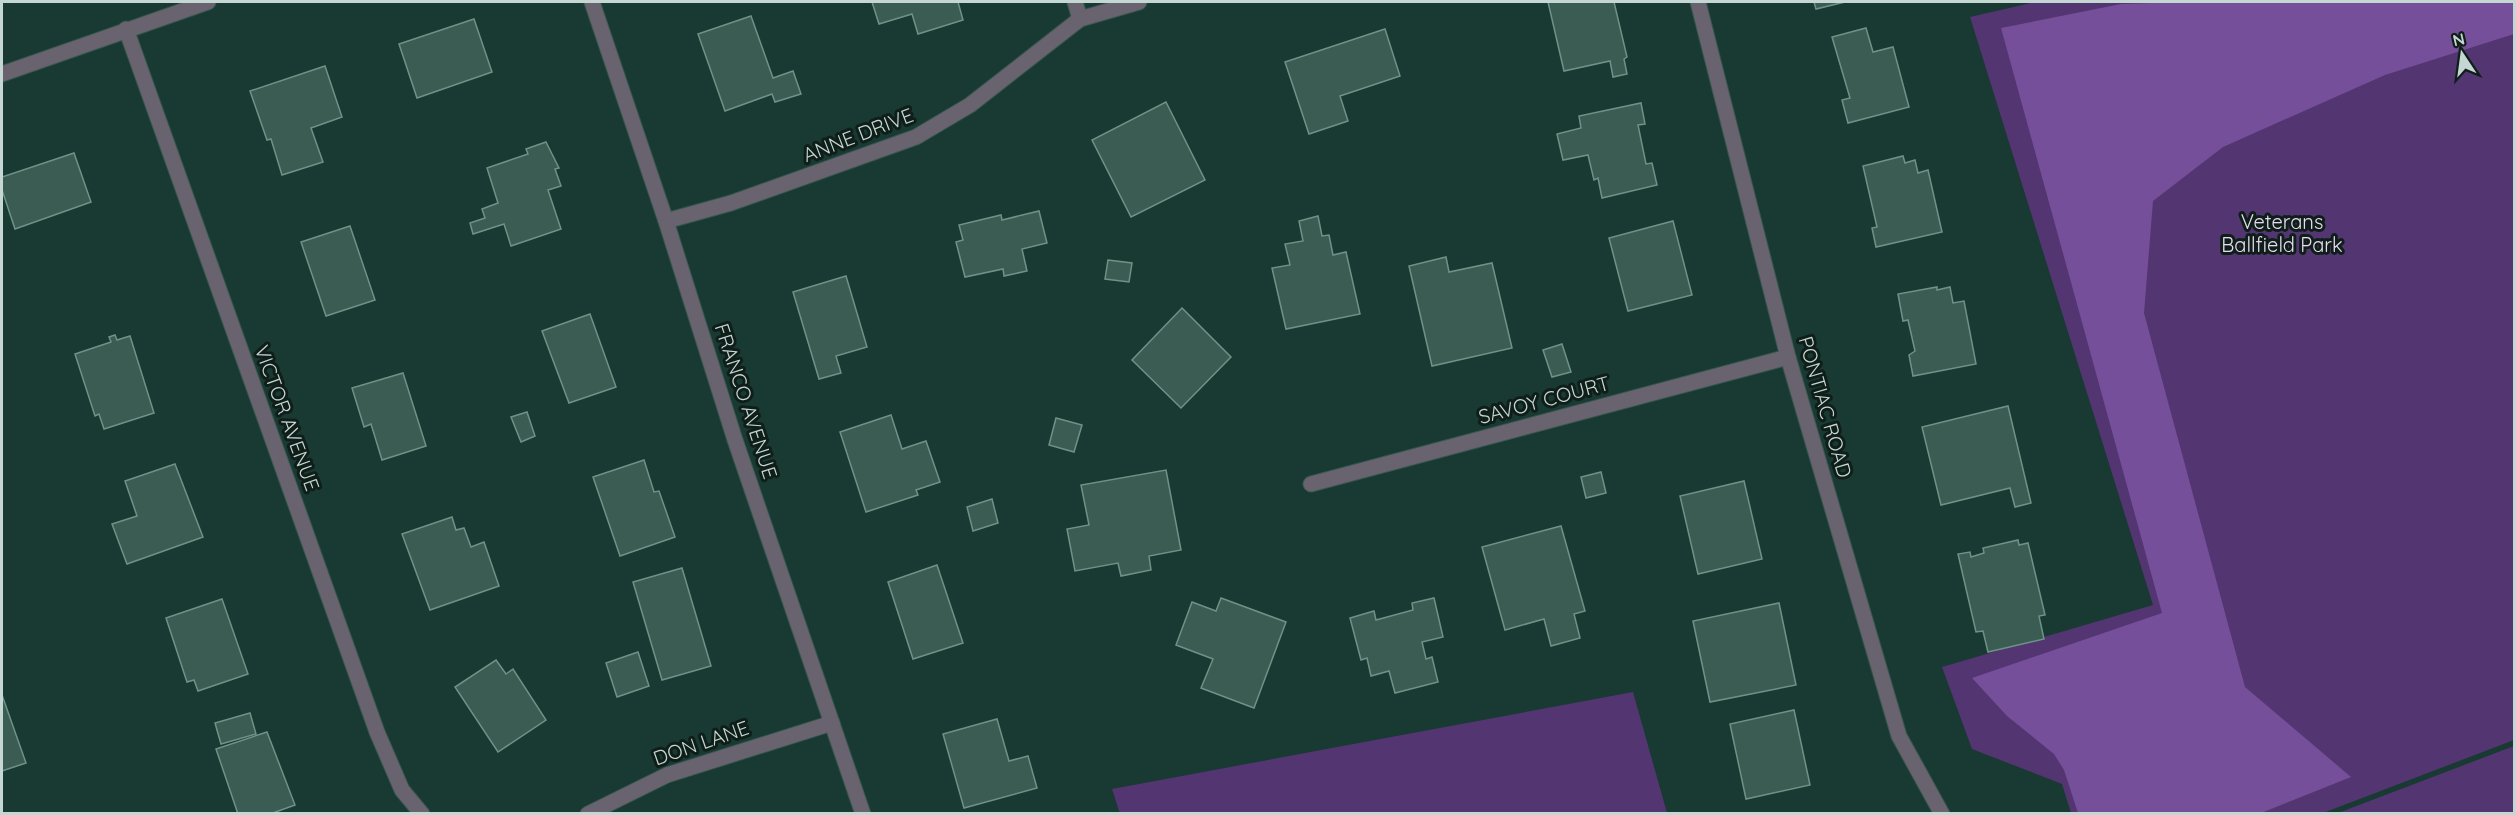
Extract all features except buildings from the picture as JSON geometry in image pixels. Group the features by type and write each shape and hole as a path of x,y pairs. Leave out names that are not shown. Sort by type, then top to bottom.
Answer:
{"street":[{"path":"2,74 208,2"},
{"name":"FRANCO AVENUE","path":"592,2 666,221 735,440 863,813"},
{"path":"1075,2 1080,19"},
{"name":"ANNE DRIVE","path":"666,221 731,203 916,137 970,105 1080,19 1139,2"},
{"name":"PONTIAC ROAD","path":"1698,2 1788,357 1899,736 1942,813"},
{"name":"VICTOR AVENUE","path":"126,29 377,732 402,790 422,813"},
{"name":"SAVOY COURT","path":"1311,484 1788,357"},
{"name":"DON LANE","path":"588,813 667,775 832,723"}],"green space":[{"name":"Veterans Ballfield Park","path":"2035,2 2514,2 2514,740 2323,813 2071,813 2062,784 1972,749 1942,667 2153,605 1970,17"},
{"path":"1633,692 1667,813 1120,814 1112,789"},
{"path":"2514,746 2514,813 2338,813"}],"shaded area":[{"path":"2514,2 2514,34 2385,75 2223,147 2153,201 2144,313 2245,687 2351,777 2261,813 2078,813 2064,770 2054,754 2007,716 1972,678 2162,613 2001,28 2121,4"}]}
